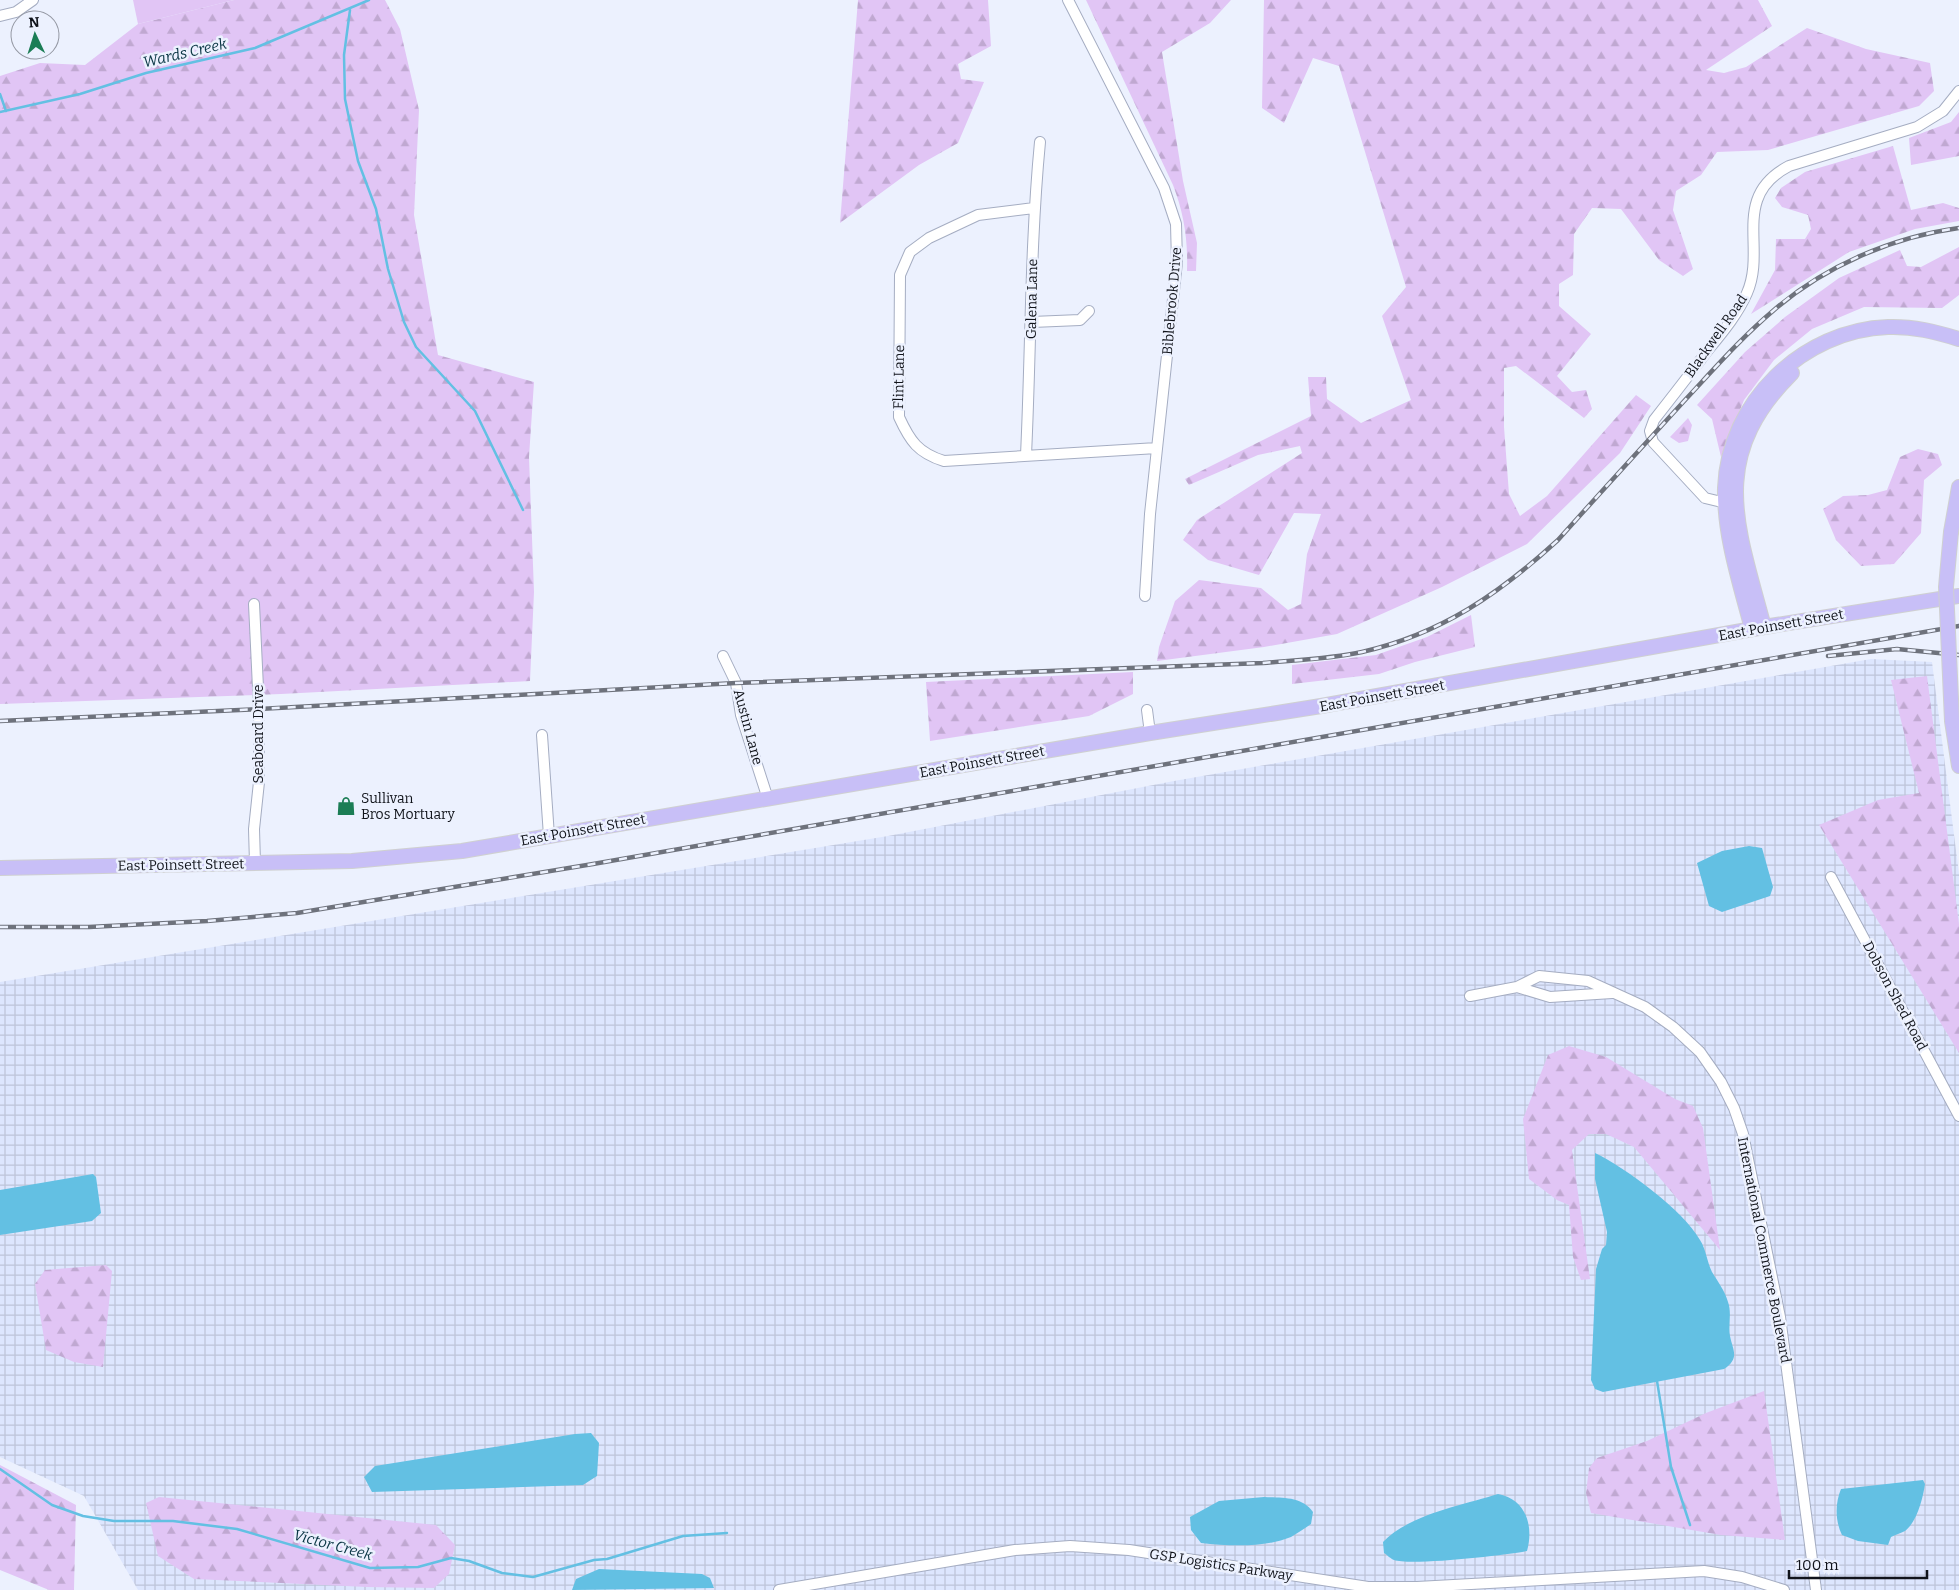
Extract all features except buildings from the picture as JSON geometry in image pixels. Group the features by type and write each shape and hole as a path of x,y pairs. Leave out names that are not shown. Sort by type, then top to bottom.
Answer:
{"main road":[{"path":"1731,504 1729,455 1746,414 1766,385 1793,362 1824,342 1874,328 1904,327 1925,330 1959,339"},
{"path":"1758,628 1726,522 1739,459 1752,423 1779,386 1804,363 1835,347 1879,336 1919,337 1959,349"},
{"path":"1959,487 1951,532 1946,587 1952,721 1959,766"},
{"name":"East Poinsett Street","path":"0,868 352,861 426,855 549,836 1150,733 1330,705 1758,628 1959,596"}],"street":[{"path":"0,16 16,12 32,0"},
{"name":"Biblebrook Drive","path":"1068,0 1164,188 1176,224 1177,262 1147,542 1145,596"},
{"name":"Blackwell Road","path":"1731,504 1705,498 1653,442 1650,431 1654,420 1724,330 1747,294 1752,276 1754,213 1760,193 1773,177 1789,166 1917,128 1942,111 1959,91"},
{"name":"Galena Lane","path":"1026,455 1032,322 1034,208 1040,142"},
{"name":"Flint Lane","path":"1034,208 978,215 929,238 910,252 900,275 899,417 908,436 926,455 944,461 1157,448"},
{"path":"1032,322 1080,320 1089,311"},
{"name":"Seaboard Drive","path":"254,604 259,728 259,782 254,829 255,863"},
{"name":"Austin Lane","path":"723,656 736,683 741,715 768,799"},
{"path":"1147,710 1150,733"},
{"path":"542,735 549,836"},
{"name":"Dobson Shed Road","path":"1831,877 1959,1116"},
{"name":"International Commerce Boulevard","path":"1470,996 1517,988 1539,976 1588,981 1645,1007 1666,1022 1700,1052 1721,1082 1734,1108 1743,1134 1780,1318 1816,1590"},
{"name":"International Commerce Boulevard","path":"1517,988 1550,997 1616,993"},
{"name":"GSP Logistics Parkway","path":"779,1590 1016,1550 1070,1546 1129,1550 1368,1587 1417,1587 1704,1571 1742,1577 1784,1590"}],"shaded area":[{"path":"1871,659 1932,662 1959,874 1959,1590 138,1590 84,1496 0,1457 0,982 888,836 1174,781"}],"green space":[{"path":"133,0 234,0 138,24"},
{"path":"234,0 385,0 400,29 419,110 414,215 438,355 534,382 529,457 534,592 530,681 281,694 0,704 0,76 40,63 85,65 138,24"},
{"path":"858,0 988,0 991,46 958,64 961,79 984,82 958,143 919,165 840,223"},
{"path":"1086,0 1231,0 1210,23 1162,52 1183,181 1197,243 1196,271 1187,271 1187,248 1184,227 1173,185"},
{"path":"1264,0 1758,0 1772,26 1706,70 1724,73 1746,67 1807,28 1866,49 1930,63 1934,91 1919,106 1768,150 1717,152 1701,175 1676,191 1673,210 1693,269 1683,276 1659,260 1621,209 1592,208 1574,234 1573,275 1559,284 1559,306 1591,334 1557,376 1572,392 1586,390 1592,409 1584,418 1516,366 1504,368 1504,427 1509,494 1520,516 1547,496 1636,395 1651,406 1620,453 1527,544 1442,587 1337,634 1264,647 1157,661 1159,647 1175,601 1199,580 1261,588 1288,610 1301,604 1307,554 1321,514 1294,513 1259,575 1208,560 1183,540 1197,520 1302,453 1300,446 1258,455 1189,485 1185,479 1311,416 1308,377 1326,377 1327,399 1361,423 1411,400 1382,316 1406,287 1339,66 1313,58 1284,123 1262,108"},
{"path":"1959,112 1959,156 1911,165 1909,138 1951,122"},
{"path":"1893,146 1911,210 1943,203 1959,208 1959,221 1915,229 1849,252 1751,314 1775,270 1776,239 1805,239 1811,229 1808,215 1782,207 1775,198 1781,188 1805,172"},
{"path":"1959,247 1959,295 1942,308 1864,307 1812,329 1774,360 1744,400 1721,457 1712,419 1697,405 1745,352 1785,317 1839,278 1900,250 1907,266 1921,267"},
{"path":"1688,418 1692,425 1688,441 1679,443 1670,437"},
{"path":"1918,449 1938,454 1942,465 1924,480 1921,533 1894,564 1861,566 1836,540 1823,509 1843,496 1868,495 1887,490 1900,457"},
{"path":"1471,615 1475,647 1415,662 1379,674 1292,684 1292,665 1376,655 1427,637"},
{"path":"1133,672 1133,694 1089,716 930,741 926,682"},
{"path":"1927,676 1959,924 1959,1053 1819,825 1878,800 1919,793 1891,680"},
{"path":"1569,1046 1606,1057 1675,1099 1693,1106 1703,1128 1720,1250 1634,1147 1606,1134 1589,1134 1572,1150 1590,1279 1581,1280 1573,1257 1569,1205 1557,1200 1529,1179 1523,1119 1548,1055"},
{"path":"106,1265 112,1271 103,1367 74,1362 46,1350 35,1284 45,1270"},
{"path":"1764,1391 1785,1540 1721,1535 1591,1513 1586,1493 1589,1468 1597,1458 1647,1441 1706,1413"},
{"path":"0,1465 76,1505 74,1590 49,1590 0,1570"},
{"path":"159,1497 436,1525 455,1545 449,1574 434,1588 367,1587 194,1579 158,1556 146,1503"}],"water":[{"path":"1749,846 1762,848 1773,887 1770,896 1722,912 1709,906 1697,863 1722,851"},
{"path":"1595,1153 1653,1191 1681,1216 1700,1240 1712,1272 1727,1298 1729,1306 1734,1358 1724,1369 1603,1392 1595,1389 1591,1380 1596,1269 1602,1249 1606,1245 1607,1232 1595,1179"},
{"path":"93,1174 96,1177 101,1213 92,1221 0,1235 0,1190"},
{"path":"591,1433 599,1443 597,1476 583,1485 372,1492 364,1477 375,1466"},
{"path":"1923,1480 1925,1484 1923,1496 1913,1522 1905,1531 1891,1537 1888,1545 1858,1541 1842,1535 1838,1524 1837,1512 1841,1489"},
{"path":"1498,1494 1508,1497 1515,1502 1526,1515 1529,1532 1527,1551 1419,1562 1394,1560 1384,1553 1383,1542 1407,1525 1437,1512"},
{"path":"1264,1497 1285,1498 1303,1503 1313,1512 1311,1524 1281,1541 1258,1545 1201,1543 1191,1530 1190,1517 1219,1501"},
{"path":"599,1569 702,1574 710,1578 714,1588 572,1590 576,1579"}],"waterway":[{"name":"Wards Creek","path":"0,112 80,94 146,73 255,48 369,0"},
{"path":"350,10 344,55 345,99 358,161 376,209 388,269 404,322 416,347 475,411 523,510"},
{"path":"0,94 6,111"},
{"path":"1657,1381 1671,1467 1690,1525"},
{"name":"Victor Creek","path":"0,1469 52,1505 83,1516 114,1521 173,1521 237,1529 370,1568 418,1567 451,1558 469,1561 502,1573 533,1577 594,1560 607,1559 683,1536 727,1533"}],"railway":[{"path":"0,721 736,683 1263,663 1325,658 1362,652 1418,634 1468,610 1536,560 1558,540 1729,353 1762,320 1794,294 1837,267 1884,246 1909,238 1959,228"},
{"path":"0,927 89,927 207,921 297,913 593,864 1959,626"},
{"path":"1828,656 1897,649 1959,655"}],"place":[{"name":"Sullivan Bros Mortuary","path":"346,806"}]}
